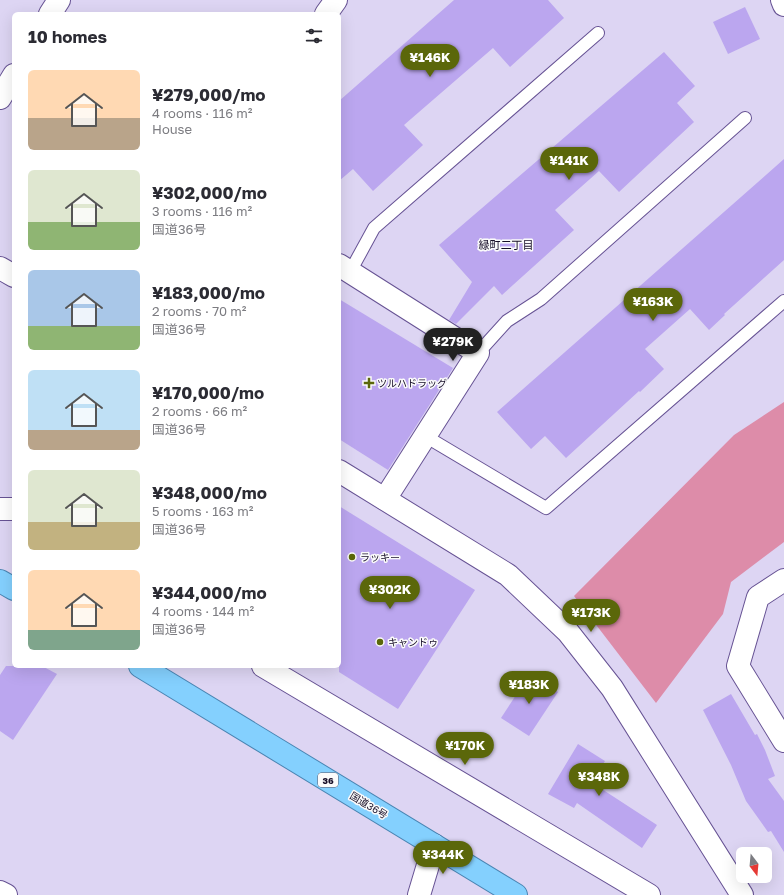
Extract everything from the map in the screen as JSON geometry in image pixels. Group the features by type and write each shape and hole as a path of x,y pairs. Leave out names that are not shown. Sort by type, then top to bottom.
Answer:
{"highway":[{"path":"0,581 12,588"},
{"name":"国道36号","path":"143,668 516,895"}],"street":[{"path":"51,12 59,0"},
{"path":"327,12 336,0"},
{"path":"782,0 784,5"},
{"path":"0,98 12,78"},
{"path":"0,268 12,275"},
{"path":"345,269 478,353 385,499"},
{"path":"341,472 508,575 568,632 612,688 739,894"},
{"path":"0,509 12,510"},
{"path":"784,580 758,597 738,666 784,741"},
{"path":"266,668 650,895"},
{"path":"419,895 434,844"},
{"path":"0,892 6,895"}],"lane":[{"path":"345,269 374,228 598,33"},
{"path":"478,353 507,321 541,300 745,118"},
{"path":"425,436 546,508 784,301"}],"shaded area":[{"path":"784,402 784,542 731,582 723,614 656,703 574,596 734,435"}],"building":[{"path":"454,0 548,0 564,18 510,67 493,48 404,125 423,145 373,191 353,169 341,179 341,99"},
{"path":"745,7 760,39 728,54 713,22"},
{"path":"664,52 695,86 677,103 694,122 619,192 599,171 555,210 574,230 502,295 494,286 456,324 449,320 472,282 439,245"},
{"path":"784,159 784,260 724,314 725,315 709,330 690,309 645,349 664,369 566,458 545,436 531,449 497,412"},
{"path":"341,300 453,368 388,470 341,440"},
{"path":"341,507 475,590 398,709 339,672 339,668 341,668"},
{"path":"6,666 12,666 12,668 46,668 57,674 13,740 0,731 0,675"},
{"path":"529,675 558,692 529,736 501,718"},
{"path":"731,694 755,735 757,734 765,750 775,776 768,779 784,801 784,852 771,831 768,832 746,801 731,765 703,710"},
{"path":"578,744 605,761 591,782 657,825 642,848 577,803 574,808 548,794"}],"place":[{"name":"ツルハドラッグ","path":"369,383"},
{"name":"ラッキー","path":"352,557"},
{"name":"キャンドゥ","path":"380,642"}],"district":[{"name":"緑町二丁目","path":"506,244"}]}
